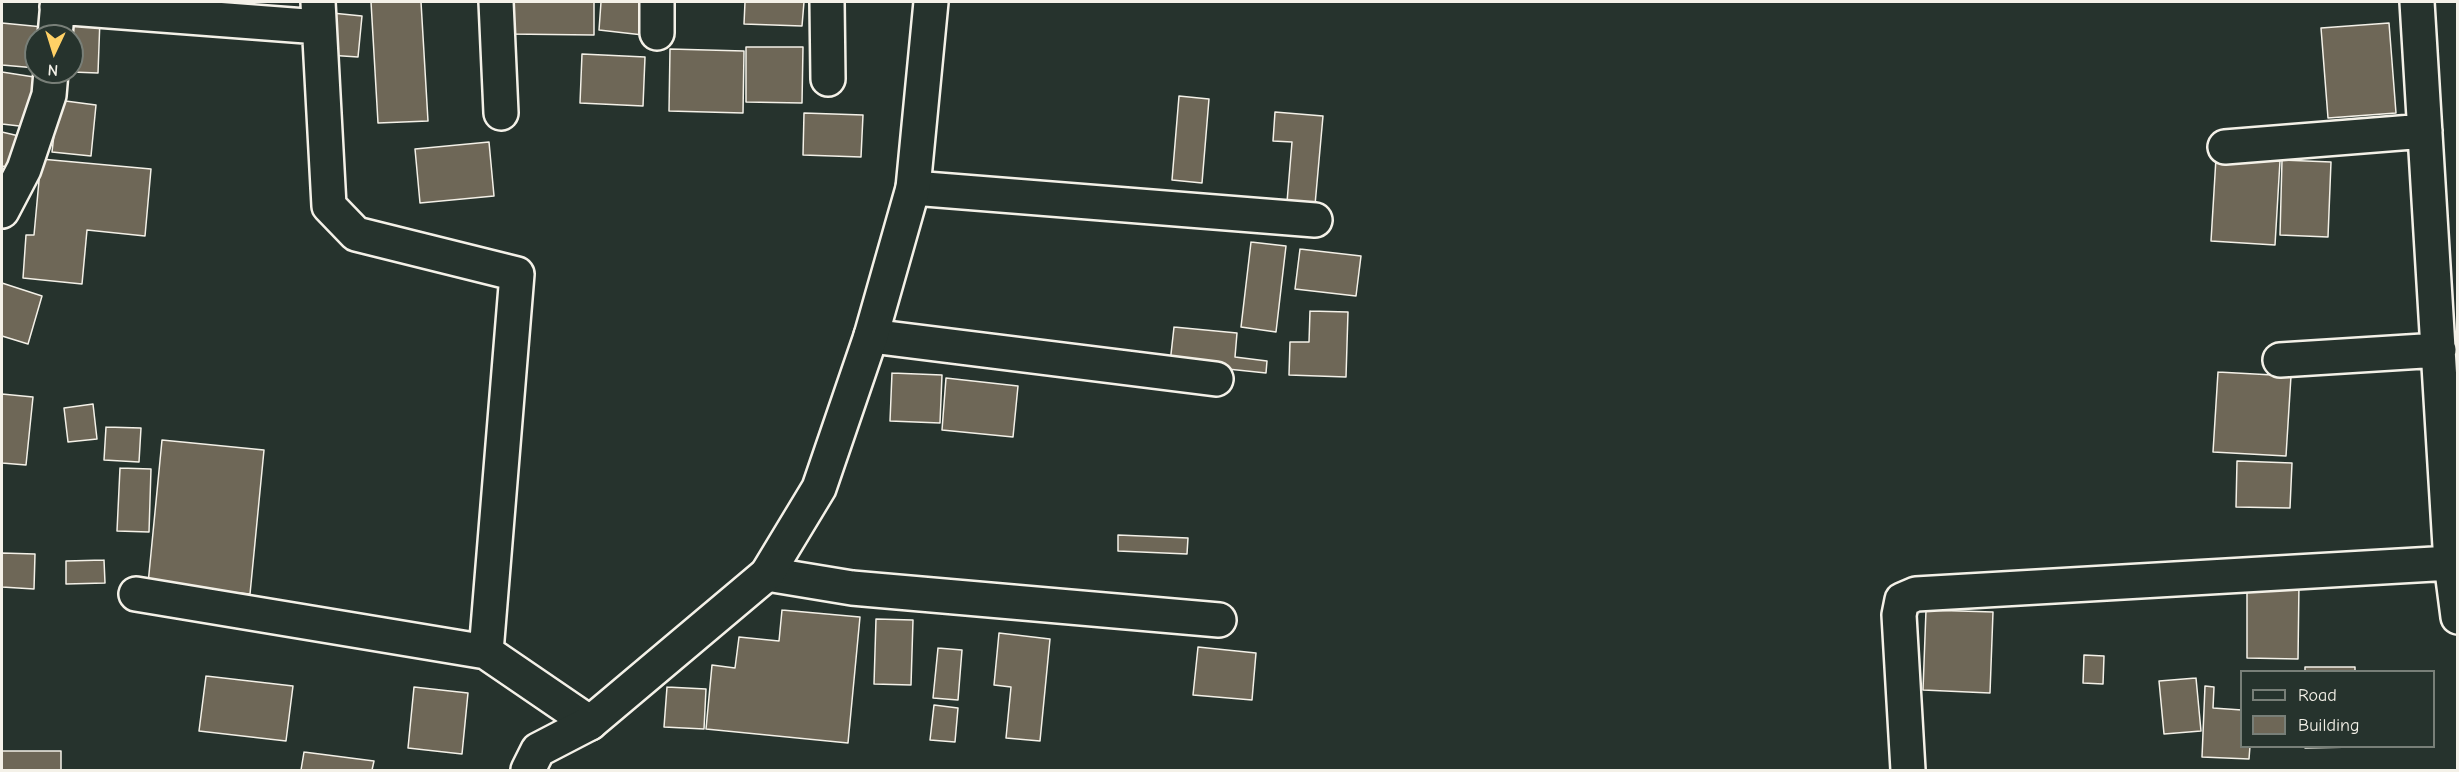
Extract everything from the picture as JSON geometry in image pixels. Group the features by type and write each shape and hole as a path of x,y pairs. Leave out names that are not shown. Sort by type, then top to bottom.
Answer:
{"street":[{"path":"496,2 501,113"},
{"path":"827,2 828,80"},
{"path":"528,771 538,750 590,723 767,574 819,488 871,336 913,188 931,2"},
{"path":"2417,2 2451,563 2457,617"},
{"path":"57,15 319,14 329,206 356,234 517,274 486,652"},
{"path":"2,211 24,170 49,95 50,84"},
{"path":"2225,147 2425,131"},
{"path":"913,188 1315,220"},
{"path":"871,336 1216,380"},
{"path":"2280,360 2439,350"},
{"path":"1908,771 1899,615 1902,600 1916,594 2451,563"},
{"path":"767,574 852,588 1219,620"},
{"path":"136,594 486,652 590,723"}],"building":[{"path":"371,2 421,2 428,121 378,123"},
{"path":"508,2 594,2 594,35 508,34"},
{"path":"601,2 647,2 643,35 599,30"},
{"path":"745,2 804,2 802,26 744,24"},
{"path":"332,13 362,16 358,57 328,55"},
{"path":"72,17 100,19 98,73 84,72 84,24 72,24"},
{"path":"2,23 24,25 24,67 2,65"},
{"path":"2389,23 2396,113 2328,118 2321,28"},
{"path":"746,47 803,47 802,103 746,102"},
{"path":"670,49 744,51 743,113 669,111"},
{"path":"582,54 645,57 643,106 580,103"},
{"path":"2,72 24,75 24,84 33,84 28,127 2,124"},
{"path":"1179,96 1209,99 1202,183 1172,180"},
{"path":"58,100 96,105 91,156 52,152"},
{"path":"1275,112 1323,116 1315,205 1287,202 1292,142 1273,141"},
{"path":"804,113 863,115 861,157 803,155"},
{"path":"2,132 19,136 11,168 2,166"},
{"path":"489,142 494,196 420,203 415,149"},
{"path":"2216,158 2280,161 2275,245 2211,241"},
{"path":"41,159 151,169 145,236 87,230 82,284 23,278 26,235 34,235"},
{"path":"2282,160 2331,162 2328,237 2280,235"},
{"path":"1251,242 1286,246 1276,332 1241,327"},
{"path":"1300,249 1361,256 1356,296 1295,289"},
{"path":"2,283 42,296 28,344 2,336"},
{"path":"1310,311 1348,312 1346,377 1289,375 1290,342 1309,342"},
{"path":"1174,327 1237,333 1235,357 1267,361 1266,373 1170,363"},
{"path":"2218,372 2291,376 2286,456 2213,452"},
{"path":"892,373 942,375 940,423 890,421"},
{"path":"946,378 1018,386 1013,437 942,430"},
{"path":"2,394 33,397 26,465 2,463"},
{"path":"93,404 97,439 68,442 64,408"},
{"path":"106,427 141,428 139,462 104,460"},
{"path":"162,440 264,450 250,594 148,584"},
{"path":"2237,461 2292,463 2290,508 2236,507"},
{"path":"120,468 151,469 149,532 117,531"},
{"path":"1118,535 1188,538 1187,554 1118,551"},
{"path":"2,553 35,554 34,589 2,587"},
{"path":"104,560 105,583 66,584 66,561"},
{"path":"2247,583 2299,584 2298,659 2247,658"},
{"path":"782,610 860,617 848,743 706,729 712,665 735,668 739,637 779,641"},
{"path":"1926,610 1993,612 1990,693 1923,690"},
{"path":"876,619 913,620 911,685 874,684"},
{"path":"999,633 1050,639 1040,741 1006,738 1011,687 994,685"},
{"path":"1198,647 1256,653 1252,700 1193,695"},
{"path":"938,648 962,650 958,700 933,698"},
{"path":"2084,655 2104,656 2103,684 2083,683"},
{"path":"2305,667 2355,667 2355,670 2305,670"},
{"path":"206,676 293,686 286,741 199,731"},
{"path":"2196,678 2201,731 2164,734 2159,681"},
{"path":"2205,686 2214,687 2213,708 2240,710 2240,748 2250,748 2249,759 2202,757"},
{"path":"414,687 468,693 462,754 408,748"},
{"path":"667,687 706,689 704,729 664,727"},
{"path":"934,705 958,708 955,742 930,740"},
{"path":"2,751 61,751 61,770 2,770"},
{"path":"304,752 374,761 372,770 301,770"}]}
